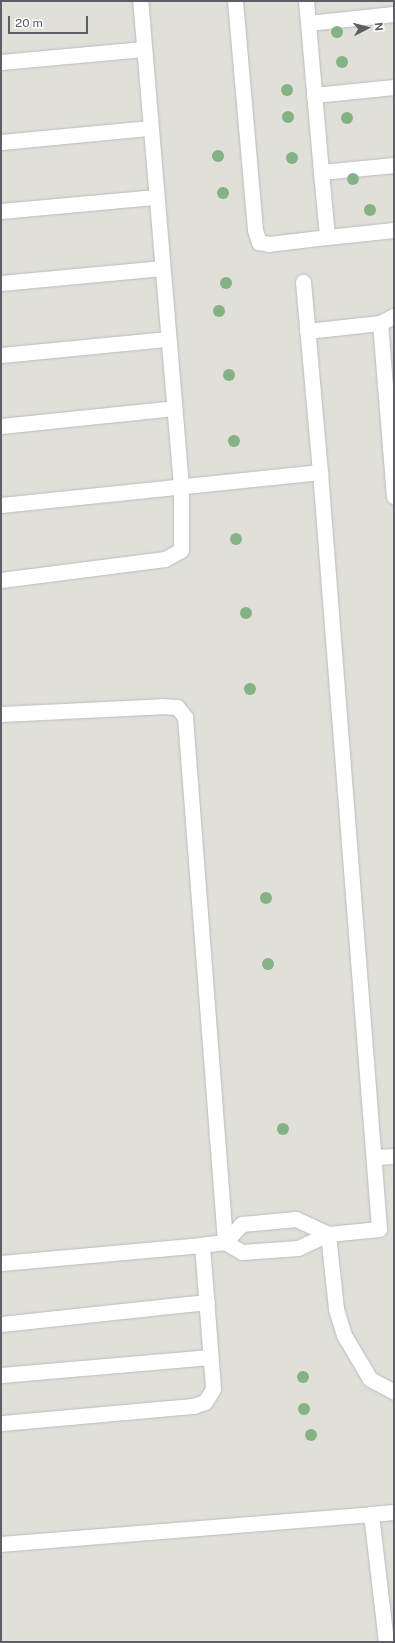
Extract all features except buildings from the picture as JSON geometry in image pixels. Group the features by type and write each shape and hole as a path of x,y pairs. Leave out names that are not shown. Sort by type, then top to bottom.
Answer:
{"lane":[{"path":"1,580 166,559 180,550 180,486 140,1"},
{"path":"235,1 255,230 259,242 269,244 394,230"},
{"path":"306,1 327,237"},
{"path":"308,23 394,14"},
{"path":"1,62 144,49"},
{"path":"314,95 394,87"},
{"path":"1,142 150,128"},
{"path":"321,172 394,165"},
{"path":"1,211 156,196"},
{"path":"1,283 162,268"},
{"path":"1,1262 225,1242 242,1252 298,1248 328,1234 380,1229 320,472 303,282"},
{"path":"307,331 380,323 394,316"},
{"path":"380,323 394,496"},
{"path":"1,355 168,339"},
{"path":"1,426 174,408"},
{"path":"1,505 320,472"},
{"path":"1,714 162,706 177,707 185,717 225,1242"},
{"path":"374,1157 394,1156"},
{"path":"225,1242 242,1224 296,1219 328,1234"},
{"path":"328,1234 336,1309 344,1335 370,1379 394,1392"},
{"path":"1,1423 205,1402 212,1389 202,1245"},
{"path":"1,1324 206,1302"},
{"path":"1,1375 210,1357"},
{"path":"1,1544 394,1512"},
{"path":"372,1514 386,1642"}],"shaded area":[{"path":"1,1 394,1 394,1642 1,1642"}]}
